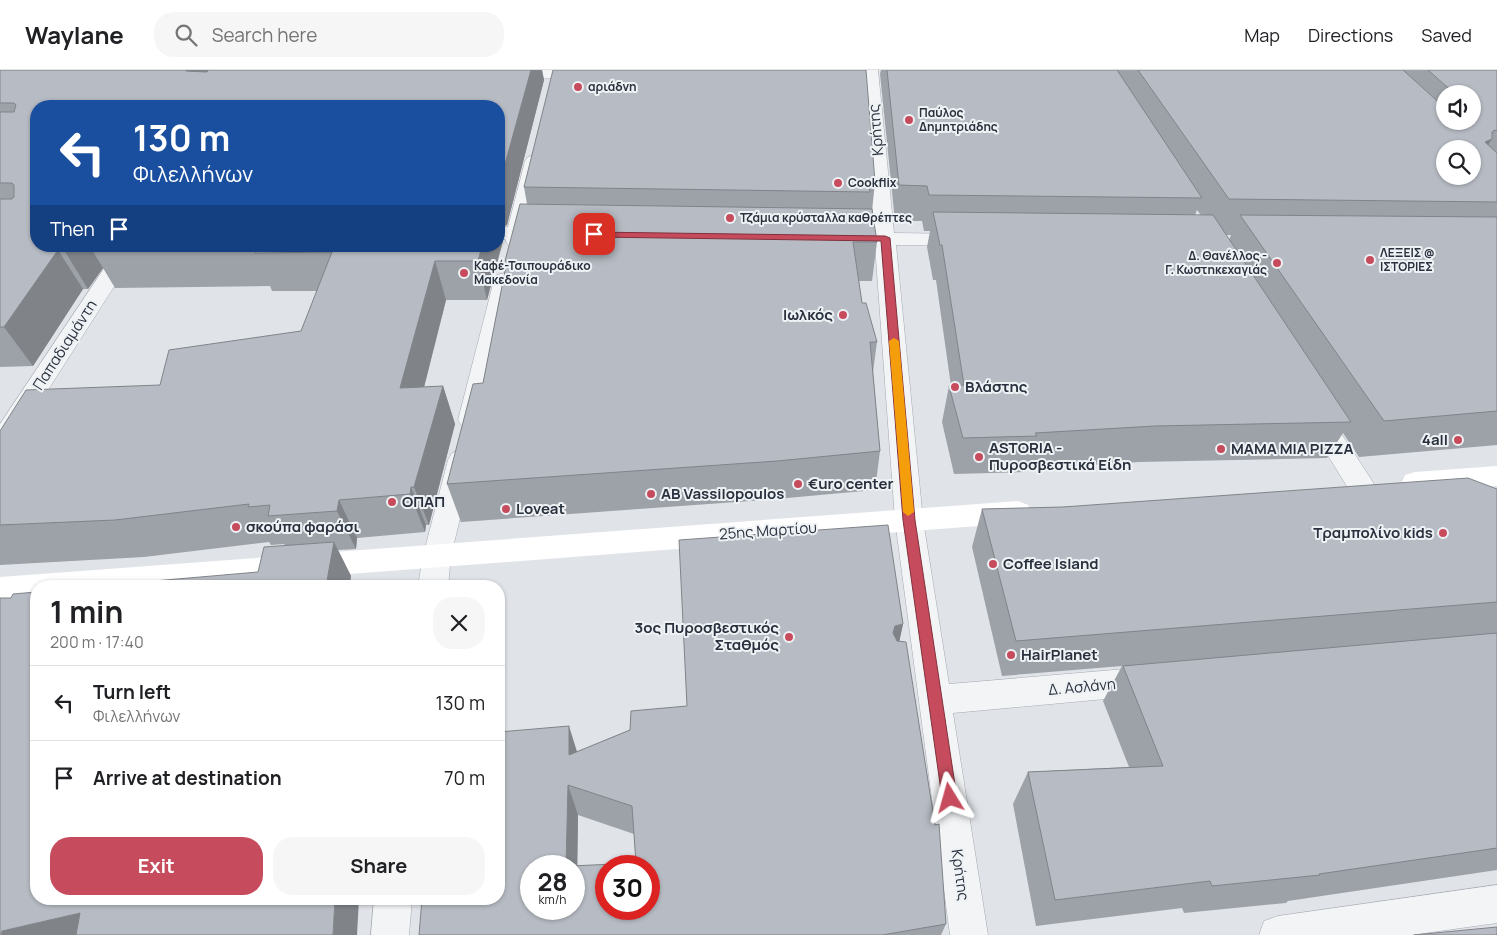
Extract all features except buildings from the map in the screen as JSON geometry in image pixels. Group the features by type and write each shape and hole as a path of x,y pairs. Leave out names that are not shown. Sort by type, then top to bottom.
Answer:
{"main road":[{"path":"1332,488 1497,476"},
{"name":"25ης Μαρτίου","path":"119,580 1047,510"},
{"path":"0,589 30,586"}],"street":[{"name":"Κρήτης","path":"870,70 909,520 969,935"},
{"path":"487,75 555,79 605,73"},
{"path":"505,247 540,139"},
{"path":"508,233 566,234"},
{"path":"816,238 983,240"},
{"name":"Παπαδιαμάντη","path":"0,444 126,252"},
{"path":"434,580 437,556 504,252"},
{"path":"1302,394 1361,486"},
{"name":"Δ. Ασλάνη","path":"936,700 1182,678"},
{"path":"1278,935 1497,904"},
{"path":"390,935 392,905"}],"slow traffic":[{"path":"894,341 908,512"}],"place":[{"name":"αριάδνη","path":"578,87"},
{"name":"Παύλος Δημητριάδης","path":"909,120"},
{"name":"Cookflix","path":"838,183"},
{"name":"Τζάμια κρύσταλλα καθρέπτες","path":"730,218"},
{"name":"ΛΕΞΕΙΣ @ ΙΣΤΟΡΙΕΣ","path":"1370,260"},
{"name":"Δ. Θανέλλος - Γ. Κωστηκεχαγιάς","path":"1277,263"},
{"name":"Καφέ-Τσιπουράδικο Μακεδονία","path":"464,273"},
{"name":"Ιωλκός","path":"843,315"},
{"name":"Βλάστης","path":"955,387"},
{"name":"4all","path":"1458,440"},
{"name":"MAMA MIA PIZZA","path":"1221,449"},
{"name":"ASTORIA - Πυροσβεστικά Είδη","path":"979,457"},
{"name":"€uro center","path":"798,484"},
{"name":"AB Vassilopoulos","path":"651,494"},
{"name":"ΟΠΑΠ","path":"392,502"},
{"name":"Loveat","path":"506,509"},
{"name":"σκούπα φαράσι","path":"236,527"},
{"name":"Τραμπολίνο kids","path":"1443,533"},
{"name":"Coffee Island","path":"993,564"},
{"name":"3ος Πυροσβεστικός Σταθμός","path":"789,637"},
{"name":"HairPlanet","path":"1011,655"}],"route":[{"path":"594,234 885,238 909,520 950,798"}]}
